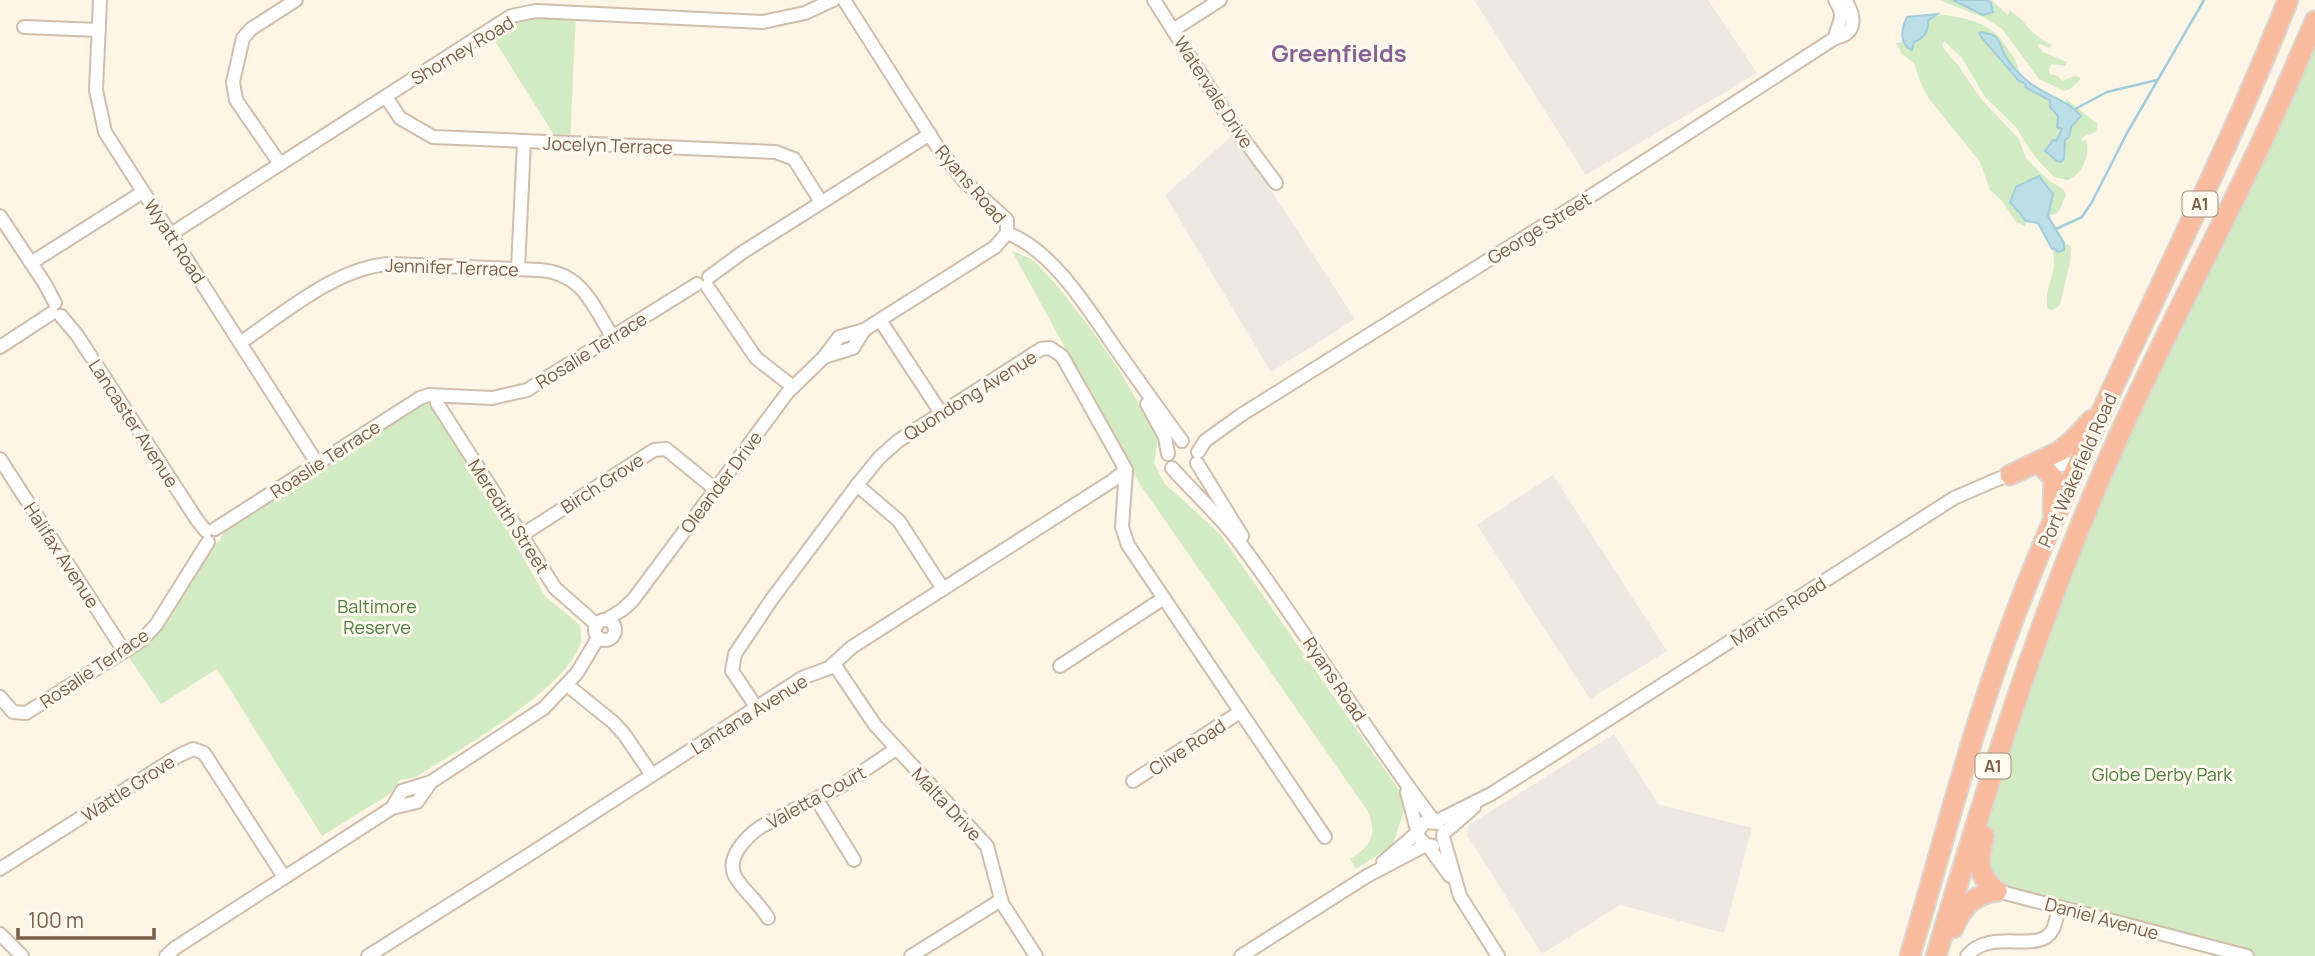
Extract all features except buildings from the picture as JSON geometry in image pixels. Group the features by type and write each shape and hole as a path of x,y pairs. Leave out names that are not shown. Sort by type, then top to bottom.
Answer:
{"highway":[{"name":"Port Wakefield Road","path":"1910,956 1990,686 2012,623 2051,526 2224,153 2288,0"},
{"name":"Port Wakefield Road","path":"1938,956 2009,719 2060,580 2110,456 2264,136 2315,21"},
{"path":"2080,462 2103,449 2219,206 2264,136"},
{"path":"2010,475 2060,451 2105,405"},
{"path":"2043,467 2054,479 2051,526"},
{"path":"1997,891 1982,874 1978,859 2010,748 2056,606 2060,580"},
{"path":"1938,956 1966,905 1984,893 1997,891"}],"street":[{"name":"Wyatt Road","path":"100,0 96,90 103,128 317,463"},
{"path":"280,164 236,100 233,82 243,38 251,29 296,0"},
{"name":"Shorney Road","path":"171,234 511,16 536,5 763,22 805,13 833,0"},
{"name":"Ryans Road","path":"844,0 930,134 963,180 1007,220 1007,233 1034,246 1089,309 1185,442"},
{"name":"Watervale Drive","path":"1154,0 1233,125 1276,183"},
{"path":"1173,30 1220,0"},
{"path":"1835,0 1843,19 1835,38"},
{"name":"George Street","path":"1198,458 1205,441 1241,415 1586,199 1835,38 1843,37 1853,24 1852,10 1846,0"},
{"path":"24,27 99,30"},
{"name":"Jocelyn Terrace","path":"386,97 400,118 433,136 776,152 794,159 821,202"},
{"name":"Rosalie Terrace","path":"437,396 492,398 527,390 704,282 743,252 930,134"},
{"path":"519,269 524,142"},
{"path":"31,263 143,192"},
{"name":"Lancaster Avenue","path":"0,216 31,263 56,311 77,335 197,520 210,534"},
{"name":"Oleander Drive","path":"166,956 392,808 416,802 431,782 544,708 567,685 587,658 604,627 633,600 793,387 824,357 839,337 864,330 995,247 1007,233"},
{"name":"Jennifer Terrace","path":"240,343 343,275 390,264 550,271 575,281 612,336"},
{"path":"704,282 756,358 793,387"},
{"path":"0,347 56,311"},
{"path":"880,320 941,413"},
{"name":"Quondong Avenue","path":"757,708 732,671 735,654 857,485 888,449 941,413 1041,349 1054,349 1062,356 1126,470"},
{"name":"Ryans Road","path":"1116,349 1166,437 1168,454"},
{"name":"Roaslie Terrace","path":"210,534 420,398 437,396"},
{"name":"Meredith Street","path":"437,396 438,403 555,588 604,627"},
{"name":"George Street","path":"1185,442 1241,415"},
{"path":"1185,442 1192,444 1198,458 1195,467 1186,472 1172,468 1168,454 1173,445 1185,442"},
{"name":"Birch Grove","path":"522,535 654,450 666,449 715,489"},
{"name":"Ryans Road","path":"1198,458 1265,576"},
{"name":"Halifax Avenue","path":"0,459 124,651"},
{"name":"Martins Road","path":"1434,822 1491,794 1954,498 2010,475 2080,462"},
{"name":"Ryans Road","path":"1172,468 1214,510 1265,576 1434,822"},
{"path":"1126,470 1122,518 1124,535 1325,837"},
{"name":"Lantana Avenue","path":"369,956 802,678 834,664 852,647 1126,470"},
{"path":"857,485 900,520 943,589"},
{"name":"Rosalie Terrace","path":"0,697 10,711 17,714 32,709 149,634 210,534"},
{"path":"1060,666 1164,598"},
{"name":"Malta Drive","path":"834,664 875,726 987,846 1001,900 1035,956"},
{"path":"567,685 613,722 652,775"},
{"name":"Clive Road","path":"1133,781 1240,712"},
{"name":"Valetta Court","path":"768,918 760,904 734,875 735,857 750,834 841,786 896,748"},
{"name":"Wattle Grove","path":"0,869 192,749 199,750 208,758 284,877"},
{"name":"Ryans Road","path":"1405,783 1418,831"},
{"name":"Martins Road","path":"1443,835 1491,794"},
{"path":"817,800 854,860"},
{"path":"1367,876 1426,822 1434,822 1442,828 1454,882 1460,896 1498,956"},
{"path":"1418,831 1420,841 1427,845 1454,882"},
{"path":"1241,956 1367,876 1427,845 1436,845 1443,835"},
{"name":"Daniel Avenue","path":"1997,891 2247,956"},
{"path":"911,956 1001,900"},
{"path":"1967,956 1974,947 1984,943 2030,942 2047,937 2053,930 2059,907"},
{"path":"0,934 22,956"}],"shaded area":[{"path":"1474,0 1708,0 1757,73 1586,175"},
{"path":"1231,137 1263,178 1355,319 1271,372 1165,195"},
{"path":"1553,475 1667,651 1590,699 1477,525"},
{"path":"1614,734 1658,804 1752,828 1724,933 1620,905 1542,954 1467,835 1469,825"}],"green space":[{"path":"1939,0 1953,0 1983,15 1991,3 1986,0 1991,0 2008,15 2009,10 2052,45 2050,48 2040,44 2038,46 2043,52 2067,62 2065,66 2051,64 2050,74 2058,76 2062,81 2074,76 2080,77 2080,80 2064,91 2039,79 2002,29 1985,18"},
{"path":"576,14 570,143 559,143 488,30 511,16"},
{"path":"1937,14 1977,22 2001,39 2018,65 2019,72 2005,57 1998,39 1982,32 1982,38 2011,72 2049,100 2050,108 2059,119 2059,135 2046,149 2062,156 2075,109 2066,99 2098,124 2096,132 2082,137 2081,141 2086,140 2087,152 2077,174 2067,180 2054,177 2035,157 2015,126 1985,97 1962,58 1945,42 1942,43 1981,99 2019,139 2026,158 2048,180 2064,190 2066,195 2058,213 2048,216 2053,194 2017,213 2026,221 2025,226 2016,222 2002,201 1990,190 1980,162 1930,100 1914,63 1902,54 1896,43 1913,46 1927,31 1928,21"},
{"name":"Globe Derby Park","path":"2315,21 2315,956 2247,956 1997,891 1982,843 2060,580"},
{"path":"2064,243 2071,246 2070,262 2060,305 2053,310 2048,309 2047,294 2054,266 2052,249 2065,247"},
{"path":"1012,251 1032,259 1088,325 1120,371 1158,438 1154,463 1165,484 1220,534 1399,790 1405,807 1393,845 1356,869 1350,859 1368,844 1371,838 1372,826 1367,810 1139,483"},
{"name":"Baltimore Reserve","path":"427,401 483,487 545,596 580,625 581,641 572,659 535,698 416,777 400,780 391,793 322,836 217,669 161,704 127,655 211,546 220,541 224,529"}],"water":[{"path":"1953,0 1986,0 1991,3 1993,12 1983,15"},
{"path":"1937,14 1928,21 1927,31 1914,42 1912,50 1908,48 1902,36 1907,17"},
{"path":"1979,33 1997,38 2008,61 2026,80 2081,116 2071,127 2069,137 2065,140 2064,159 2061,162 2045,151 2053,140 2056,141 2062,129 2057,127 2058,116 2050,107 2049,100 2019,81 1982,38"},
{"path":"2039,176 2053,194 2048,216 2064,243 2064,250 2058,252 2052,249 2038,223 2026,221 2010,202 2016,187"}],"waterway":[{"path":"2056,229 2082,217 2092,202 2127,133 2204,0"},
{"path":"2075,109 2107,92 2157,80"}],"district":[{"name":"Greenfields","path":"1339,52"}]}
